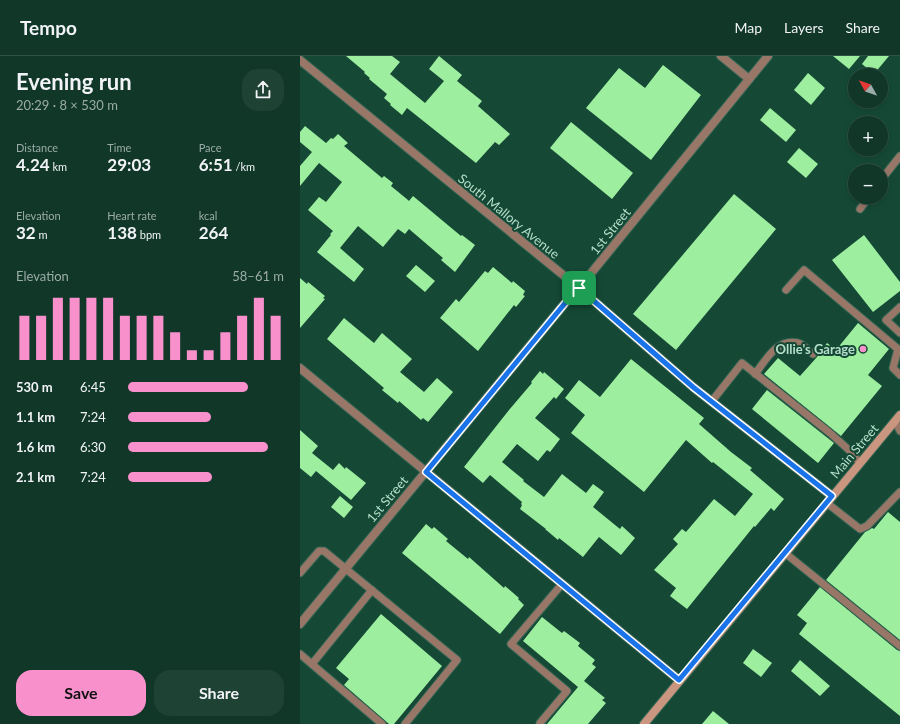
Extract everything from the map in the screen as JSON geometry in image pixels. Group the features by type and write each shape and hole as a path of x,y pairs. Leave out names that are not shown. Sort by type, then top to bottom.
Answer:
{"main road":[{"name":"Main Street","path":"644,724 897,418"}],"street":[{"path":"721,56 749,79"},
{"name":"1st Street","path":"300,624 579,288 768,56"},
{"name":"South Mallory Avenue","path":"300,60 579,288 830,499"},
{"path":"300,368 679,680"}],"lane":[{"path":"888,171 900,156"},
{"path":"860,209 864,204"},
{"path":"786,290 804,270 898,350 893,368 900,375"},
{"path":"900,307 886,320 900,333"},
{"path":"755,374 776,347 786,343 799,343 813,354"},
{"path":"712,401 742,363 830,433 849,450 860,463"},
{"path":"897,418 900,431"},
{"path":"830,499 860,529 867,526 900,492"},
{"path":"300,574 319,551 324,551 457,660 405,724"},
{"path":"785,553 900,646"},
{"path":"540,723 567,691 511,644 562,584"},
{"path":"312,664 372,590"},
{"path":"300,654 382,724"}],"building":[{"path":"346,56 392,56 400,62 390,74 425,103 444,81 429,69 439,56 462,75 457,81 482,101 478,106 510,134 499,145 495,142 476,163 407,108 402,115 384,98 387,94 369,79 370,78 364,73 365,72"},
{"path":"833,56 860,56 848,68"},
{"path":"868,56 889,56 879,68 867,68 862,64"},
{"path":"663,65 701,95 651,160 586,108 619,68 645,88"},
{"path":"808,73 825,88 811,105 794,90"},
{"path":"770,108 796,130 786,142 760,120"},
{"path":"571,122 633,173 612,199 550,148"},
{"path":"305,126 326,143 338,134 348,143 344,146 382,178 384,176 393,183 391,186 409,201 413,196 461,236 462,235 475,245 455,272 441,260 443,258 409,229 405,234 398,229 383,247 358,226 340,248 364,269 354,282 317,252 333,231 308,210 319,197 326,202 342,182 319,163 300,186 300,166 312,152 300,142 300,132"},
{"path":"799,148 818,164 806,178 787,162"},
{"path":"734,194 776,229 676,350 633,314"},
{"path":"864,235 900,282 900,291 873,312 832,260"},
{"path":"416,265 435,281 425,292 406,276"},
{"path":"493,267 512,283 513,281 525,291 523,295 525,296 516,307 514,305 478,351 440,318 456,299 459,302 485,271 488,273"},
{"path":"300,278 307,284 308,282 325,296 323,298 325,299 300,328"},
{"path":"344,318 374,343 382,333 412,359 400,372 424,392 437,378 453,392 428,422 423,418 421,420 399,401 398,403 382,390 384,388 327,339"},
{"path":"858,323 889,349 868,375 882,386 841,436 764,374 778,358 800,376 827,343 836,350"},
{"path":"631,359 704,418 699,424 752,468 750,470 784,499 774,511 771,508 755,527 754,526 687,609 670,596 676,588 654,570 678,544 673,539 682,529 686,532 714,499 735,516 753,494 713,462 712,463 686,440 644,492 571,433 585,415 565,398 579,380 600,397"},
{"path":"540,371 543,374 544,372 564,389 556,399 554,397 535,418 560,439 550,452 547,450 538,461 517,444 502,462 544,497 562,474 586,493 593,484 604,492 593,507 620,529 622,526 635,538 621,555 599,537 583,557 559,538 558,540 520,509 522,502 490,475 483,483 464,467"},
{"path":"767,390 834,443 818,463 752,409"},
{"path":"300,430 318,446 312,453 333,470 339,463 345,469 346,467 366,483 351,500 316,471 311,477 300,468"},
{"path":"340,496 353,507 344,518 331,507"},
{"path":"888,512 900,522 900,640 826,580 865,532 872,528 874,529"},
{"path":"426,524 432,529 434,527 448,539 446,541 468,559 469,557 504,588 505,586 519,598 518,599 524,605 500,634 402,553"},
{"path":"820,587 900,651 900,716 799,634 807,623 797,615"},
{"path":"381,614 442,666 394,724 389,724 344,685 349,679 336,668"},
{"path":"542,617 562,633 564,631 580,643 578,646 595,660 592,664 596,667 584,681 605,698 602,700 606,703 588,724 547,724 578,687 523,641"},
{"path":"753,649 772,663 761,677 743,663"},
{"path":"800,660 830,686 820,696 791,671"},
{"path":"713,711 729,724 702,724"}],"place":[{"name":"Ollie's Garage","path":"863,349"}],"route":[{"path":"579,288 693,387 832,496 679,680 426,472 579,288"}]}
